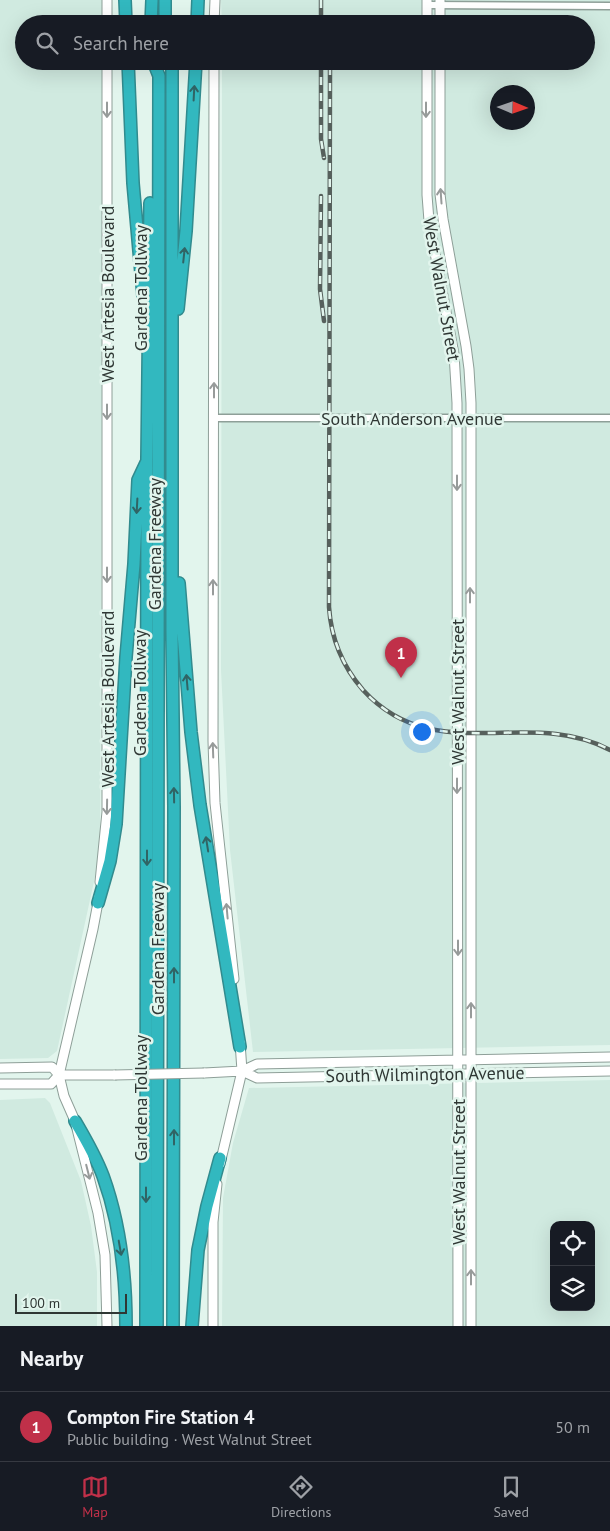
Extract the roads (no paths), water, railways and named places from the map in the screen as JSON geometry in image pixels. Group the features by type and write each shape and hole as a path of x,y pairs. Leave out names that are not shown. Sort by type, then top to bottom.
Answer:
{"highway":[{"path":"125,0 126,15"},
{"path":"152,0 152,15"},
{"path":"165,0 165,15"},
{"path":"172,0 172,15"},
{"path":"197,15 198,0"},
{"path":"128,70 134,183 149,367"},
{"name":"Gardena Freeway","path":"146,1326 148,459 152,70"},
{"name":"Gardena Tollway","path":"156,70 159,76 157,1326"},
{"name":"Gardena Tollway","path":"164,1326 165,70"},
{"name":"Gardena Freeway","path":"172,70 173,1326"},
{"path":"172,373 186,231 195,70"},
{"path":"98,903 110,861 116,824 138,480 148,459"},
{"path":"172,490 191,732 200,805 240,1047"},
{"path":"75,1121 103,1175 112,1209 122,1255 126,1326"},
{"path":"192,1326 198,1250 206,1206 220,1158"}],"main road":[{"path":"107,0 107,15"},
{"path":"214,15 215,0"},
{"name":"West Artesia Boulevard","path":"107,70 107,812 98,903 59,1075 64,1096 75,1121 98,1213 105,1255 107,1326"},
{"path":"213,1326 213,1222 220,1158 242,1071 215,797 213,741 214,70"},
{"name":"West Walnut Street","path":"426,70 429,221 454,354 457,418 458,1326"},
{"name":"West Walnut Street","path":"440,70 440,194 442,219 469,369 471,1326"},
{"name":"South Wilmington Avenue","path":"0,1084 51,1084 59,1075 242,1071 257,1064 610,1056"},
{"name":"South Wilmington Avenue","path":"0,1068 52,1067 59,1075"},
{"name":"South Wilmington Avenue","path":"242,1071 257,1078 610,1071"}],"street":[{"path":"427,3 610,6"},
{"name":"South Anderson Avenue","path":"214,418 610,418"},
{"path":"458,1179 470,1179"},
{"path":"458,1222 470,1221"},
{"path":"458,1254 470,1254"},
{"path":"458,1296 471,1296"}],"railway":[{"path":"321,0 321,15"},
{"path":"321,70 321,139 324,158"},
{"path":"330,70 329,607 332,630 339,652 363,690 391,713 420,727 451,732 547,733 579,738 610,750"},
{"path":"321,196 320,289 324,321"}],"place":[{"name":"Compton Fire Station 4","path":"401,678"}]}
